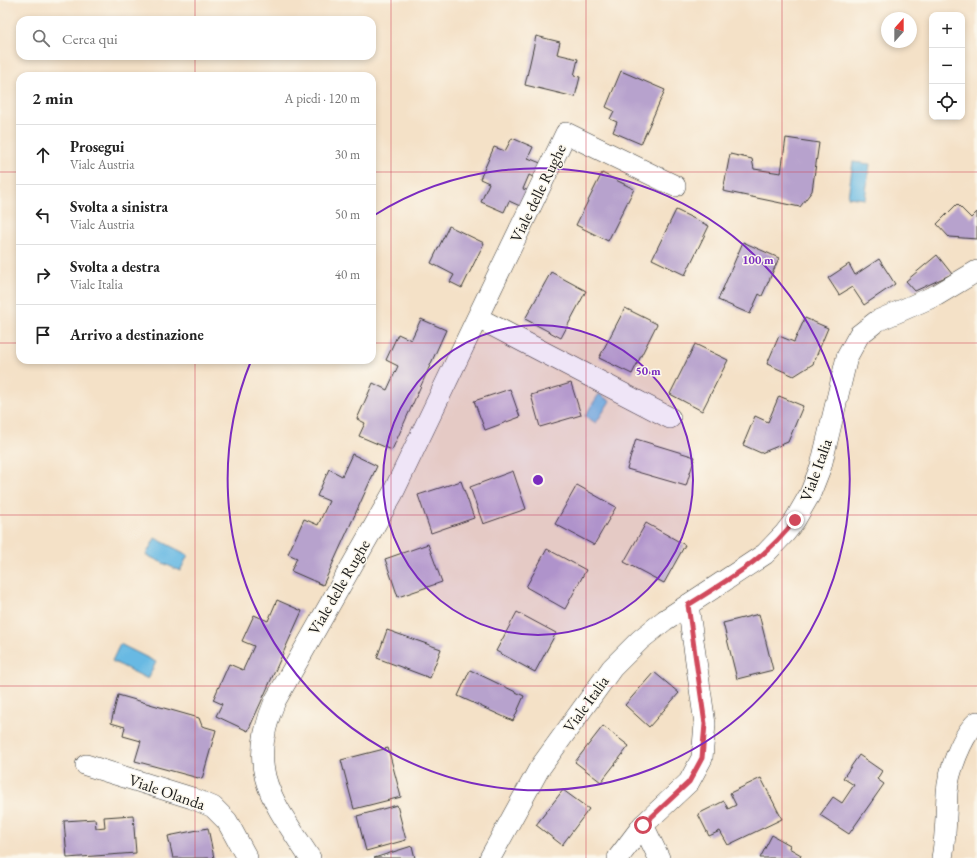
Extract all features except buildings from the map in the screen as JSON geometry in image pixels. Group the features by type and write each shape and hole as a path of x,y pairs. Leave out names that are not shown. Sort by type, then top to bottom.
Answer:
{"street":[{"name":"Viale delle Rughe","path":"310,858 271,796 265,780 261,754 266,720 275,701 393,493 566,133 675,186"},
{"name":"Viale Italia","path":"490,858 539,769 603,678 640,640 665,620 765,554 785,533 803,507 821,466 847,357 859,335 877,321 937,295 977,271"},
{"path":"478,318 670,418"},
{"path":"618,858 643,825 689,782 702,758 705,724 688,605"},
{"path":"942,858 948,803 947,793 950,779 960,747 972,726 977,722"},
{"name":"Viale Olanda","path":"86,765 192,798 213,807 227,821 247,858"},
{"path":"643,825 659,858"}],"water":[{"path":"853,162 870,164 865,199 848,197"},
{"path":"599,394 610,401 596,423 585,416"},
{"path":"155,538 188,555 180,571 146,555"},
{"path":"120,644 156,662 148,679 112,661"}],"route":[{"path":"643,825 657,810 682,790 694,775 702,758 705,724 688,605 755,562 774,546 795,520"}]}
